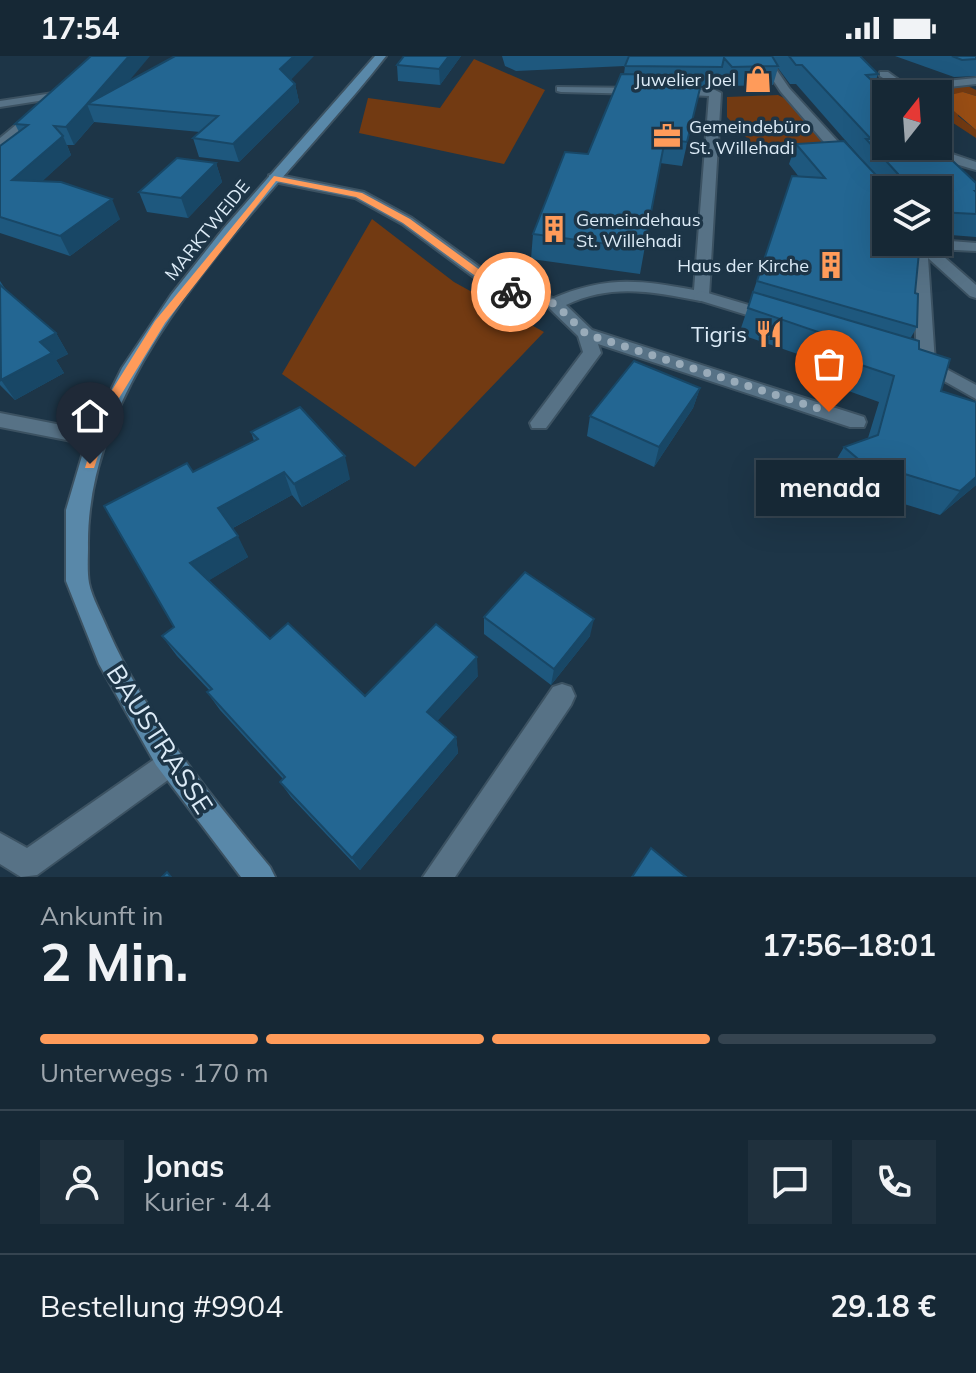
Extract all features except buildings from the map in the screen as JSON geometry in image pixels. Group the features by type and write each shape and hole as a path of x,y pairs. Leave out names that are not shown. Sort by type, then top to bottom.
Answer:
{"street":[{"name":"MARKTWEIDE","path":"110,403 160,321 274,178 381,56"},
{"path":"762,56 785,90 858,173"},
{"path":"884,74 891,80"},
{"path":"952,85 976,81"},
{"path":"0,144 69,84"},
{"path":"561,89 715,93 701,296"},
{"path":"0,104 60,95"},
{"path":"952,159 976,166"},
{"path":"274,178 359,195 407,221 500,289 555,304 586,334 857,422"},
{"path":"952,245 976,247"},
{"path":"920,256 918,362 976,393"},
{"path":"935,256 976,293"},
{"path":"555,304 584,288 622,282 701,296 791,323"},
{"path":"539,423 592,353 586,334"},
{"name":"BAUSTRASSE","path":"110,403 76,516 77,582 109,666 190,794 260,877"},
{"path":"0,420 97,439"},
{"path":"438,877 562,696"},
{"path":"0,847 27,865 169,762"}],"shaded area":[{"path":"474,59 545,90 504,164 359,133 368,98 440,108"},
{"path":"968,86 976,90 976,96 963,92 958,116 976,130 976,138 952,122 952,88"},
{"path":"963,92 976,96 976,130 952,109 952,95"},
{"path":"778,95 792,102 827,147 760,152 727,117 727,97"},
{"path":"372,219 454,282 544,332 415,467 282,374"}],"way so far":[{"path":"511,292 555,304 586,334 829,412"}],"place":[{"name":"Juwelier Joel","path":"758,79"},
{"name":"Gemeindebüro St. Willehadi","path":"667,136"},
{"name":"Gemeindehaus St. Willehadi","path":"554,229"},
{"name":"Haus der Kirche","path":"831,265"},
{"name":"Tigris","path":"769,334"},
{"name":"menada","path":"829,412"}],"route":[{"path":"90,464 110,403 160,321 274,178 359,195 407,221 500,289 511,292"}]}
